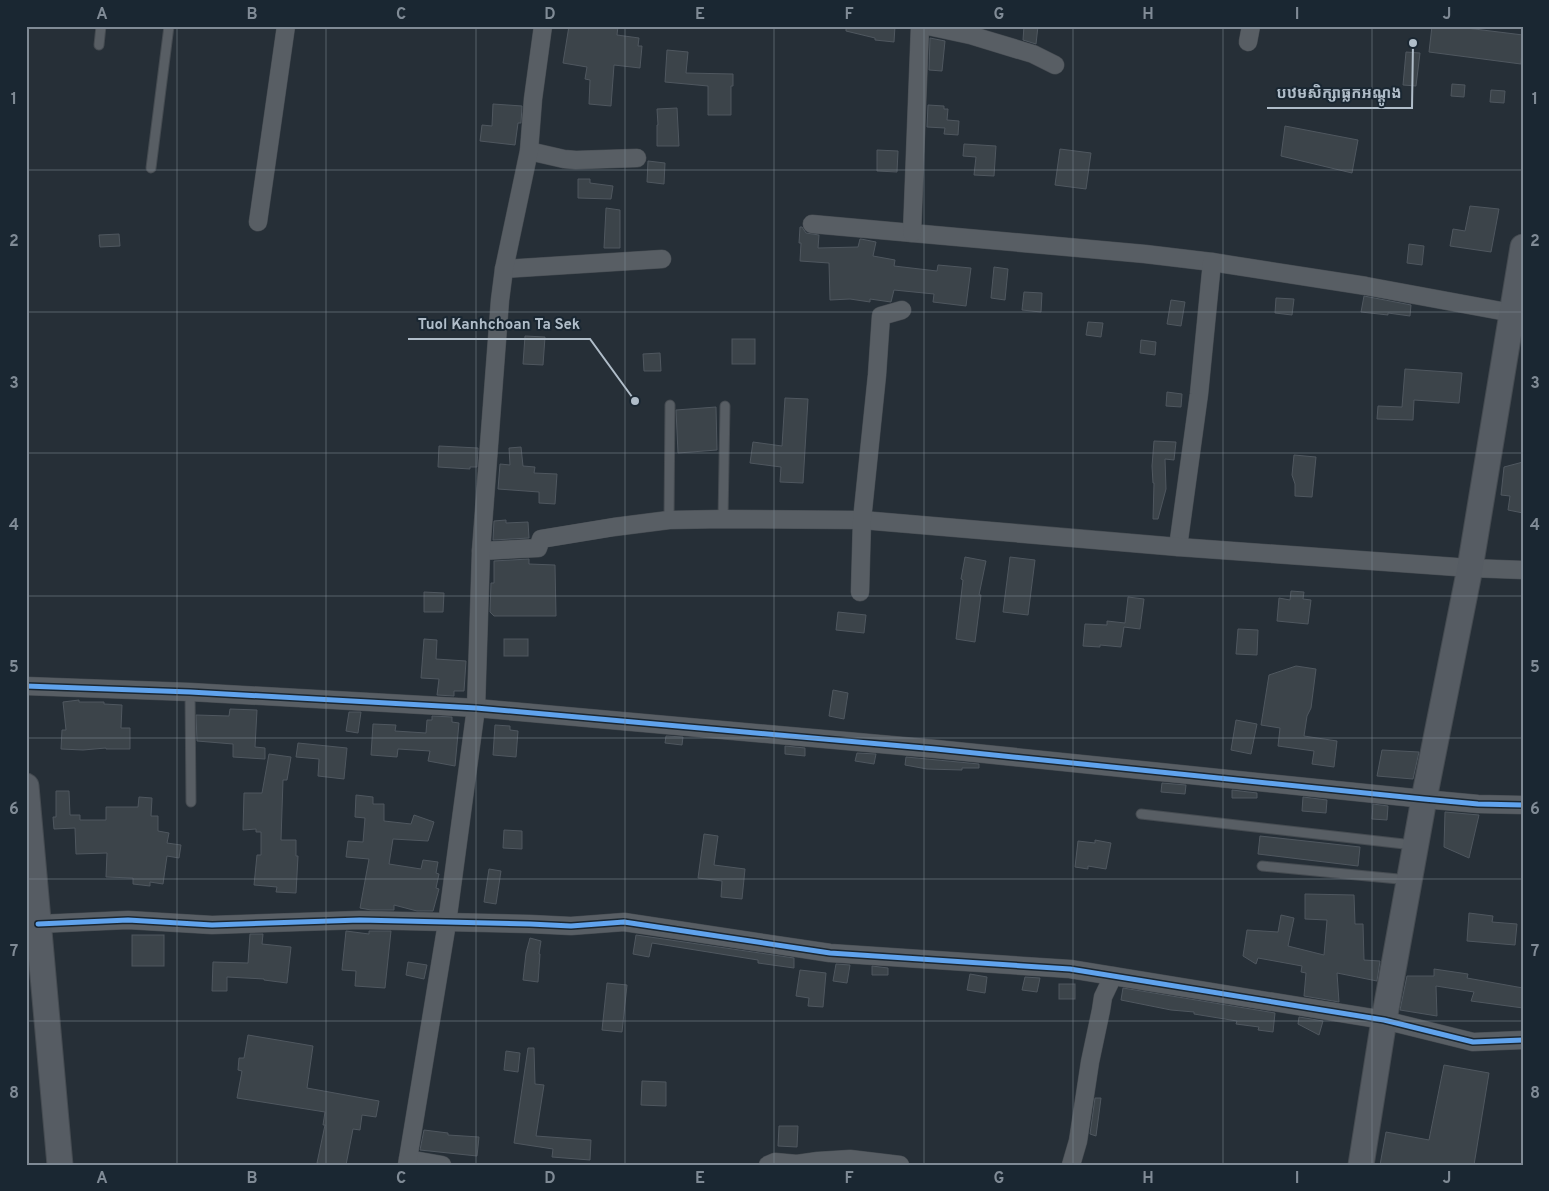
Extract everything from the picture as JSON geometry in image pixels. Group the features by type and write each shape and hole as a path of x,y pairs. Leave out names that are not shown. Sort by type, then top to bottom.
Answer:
{"street":[{"path":"258,222 286,26"},
{"path":"442,1165 408,1162 446,923 476,708 481,551 500,300 504,269 529,151 533,99 544,26"},
{"path":"912,233 920,26"},
{"path":"928,26 970,35 1033,54 1055,65"},
{"path":"529,151 576,160 637,158"},
{"path":"812,224 1212,262 1366,286 1517,313"},
{"path":"1361,1165 1384,1020 1424,799 1470,568 1517,313 1523,247"},
{"path":"504,269 662,259"},
{"path":"1178,547 1199,394 1212,262"},
{"path":"860,592 862,520 877,375 880,316 902,310"},
{"path":"481,551 538,548 541,539 595,529 669,520 862,520 1178,547 1470,568 1523,570"},
{"path":"26,686 190,692 476,708 936,749 1424,799 1478,804 1523,805"},
{"path":"26,786 31,898 38,924 60,1165"},
{"path":"38,924 128,920 212,925 360,920 571,926 624,922 830,953 1070,970 1384,1020 1473,1042 1523,1040"},
{"path":"1070,1165 1078,1141 1090,1062 1103,997 1113,976"},
{"path":"768,1165 775,1162 797,1164 850,1159 900,1165"}],"lane":[{"path":"99,45 101,26"},
{"path":"151,168 170,26"},
{"path":"669,520 670,405"},
{"path":"723,519 725,406"},
{"path":"190,692 192,802"},
{"path":"1141,814 1416,846"},
{"path":"1262,866 1410,880"}],"building":[{"path":"569,26 618,26 617,35 639,38 638,46 642,46 640,68 614,65 611,106 589,104 590,80 585,79 587,67 563,63"},
{"path":"846,26 895,26 894,42 875,40 875,38 846,31"},
{"path":"1024,26 1038,26 1036,44 1023,40"},
{"path":"1432,26 1450,26 1523,35 1521,64 1429,52"},
{"path":"930,38 945,41 942,71 929,70"},
{"path":"667,50 688,52 686,73 733,74 731,115 708,115 708,86 665,82"},
{"path":"1406,52 1420,53 1416,86 1403,85"},
{"path":"1452,84 1465,85 1464,97 1451,96"},
{"path":"1491,90 1505,91 1504,103 1490,102"},
{"path":"493,104 522,106 521,123 518,123 515,145 480,141 482,125 492,126"},
{"path":"928,105 944,106 944,109 948,109 947,120 959,121 958,135 944,134 945,128 927,127"},
{"path":"677,108 679,146 657,146 657,109"},
{"path":"1285,126 1358,140 1352,173 1281,156"},
{"path":"964,144 996,146 994,176 974,175 976,157 963,156"},
{"path":"1060,149 1091,153 1086,189 1055,185"},
{"path":"877,150 898,151 897,172 877,171"},
{"path":"648,161 665,163 664,184 647,182"},
{"path":"578,179 590,179 590,183 613,186 611,199 578,198"},
{"path":"1470,206 1499,209 1491,252 1450,246 1453,229 1465,231"},
{"path":"606,208 620,210 620,248 604,248"},
{"path":"800,227 806,233 819,235 818,248 858,247 861,239 876,242 873,256 895,260 894,266 937,271 938,265 971,268 966,306 933,302 934,294 894,290 891,302 870,299 870,302 850,299 830,300 829,263 800,261"},
{"path":"119,234 120,246 100,247 99,235"},
{"path":"1409,244 1424,246 1422,265 1407,263"},
{"path":"994,267 1008,269 1005,300 991,298"},
{"path":"1024,292 1042,293 1041,312 1022,310"},
{"path":"1364,296 1411,305 1410,316 1361,312"},
{"path":"1276,298 1294,299 1292,315 1275,313"},
{"path":"1171,300 1185,302 1181,326 1167,324"},
{"path":"1088,322 1103,323 1101,337 1086,335"},
{"path":"525,336 545,337 543,365 523,364"},
{"path":"732,339 755,339 755,364 732,364"},
{"path":"1141,340 1156,342 1155,355 1140,353"},
{"path":"660,353 661,371 644,371 643,354"},
{"path":"1405,369 1462,373 1459,403 1414,400 1413,420 1377,419 1378,406 1402,407"},
{"path":"1167,392 1182,394 1181,407 1166,406"},
{"path":"785,398 808,399 803,483 780,482 781,467 750,463 753,442 782,446"},
{"path":"716,407 717,450 678,453 676,410"},
{"path":"1154,441 1176,442 1174,460 1165,459 1166,489 1158,519 1153,519 1154,483 1152,466"},
{"path":"439,446 478,448 477,467 470,467 470,469 438,467"},
{"path":"521,447 523,466 535,467 534,473 557,474 555,504 539,503 539,492 498,489 500,464 510,465 509,448"},
{"path":"1294,455 1316,457 1312,497 1295,496 1295,484 1292,475"},
{"path":"1523,462 1523,513 1508,510 1510,496 1501,495 1504,467"},
{"path":"506,520 506,523 528,522 529,538 493,540 494,521"},
{"path":"965,557 986,561 979,595 981,595 975,642 956,639 963,580 961,579"},
{"path":"1010,557 1035,560 1028,615 1003,612"},
{"path":"529,559 529,564 555,565 556,616 494,616 490,612 491,583 494,583 494,561"},
{"path":"1291,591 1304,592 1303,599 1311,600 1308,624 1277,621 1279,598 1290,600"},
{"path":"424,592 444,593 443,612 424,612"},
{"path":"1128,597 1144,599 1140,629 1124,627 1121,647 1083,646 1085,624 1107,625 1107,621 1125,623"},
{"path":"838,612 866,615 864,633 836,630"},
{"path":"1238,629 1258,630 1257,655 1236,654"},
{"path":"424,639 437,640 436,659 466,661 464,691 454,691 454,696 437,695 439,679 421,678"},
{"path":"504,639 528,639 528,656 504,656"},
{"path":"1296,666 1316,669 1311,708 1307,716 1304,736 1337,741 1334,767 1312,764 1314,751 1278,746 1280,728 1261,725 1269,675"},
{"path":"833,690 848,693 844,719 829,716"},
{"path":"79,700 79,702 104,702 104,704 122,705 121,728 130,728 130,749 61,749 62,730 66,730 63,702"},
{"path":"230,709 257,710 255,747 265,748 265,759 233,757 233,744 197,741 196,715 229,716"},
{"path":"349,712 361,712 358,733 346,731"},
{"path":"432,716 452,717 452,722 459,723 455,766 428,761 430,751 398,749 397,757 371,755 373,724 396,725 395,731 426,733 427,720 432,720"},
{"path":"1236,720 1257,724 1251,754 1231,750"},
{"path":"495,725 510,726 510,730 518,731 516,757 493,755"},
{"path":"666,736 683,737 682,745 665,743"},
{"path":"298,743 347,748 344,779 318,776 319,759 296,757"},
{"path":"785,746 805,748 805,756 785,754"},
{"path":"1382,750 1419,752 1413,779 1377,776"},
{"path":"857,753 876,754 874,764 855,761"},
{"path":"269,754 291,757 287,780 283,780 281,840 296,840 296,856 298,856 296,893 276,892 277,887 254,885 257,855 261,855 261,832 256,832 256,829 243,830 244,793 262,793"},
{"path":"906,757 979,764 979,768 962,768 962,770 927,769 905,765"},
{"path":"1162,783 1186,785 1185,794 1161,792"},
{"path":"1232,790 1257,793 1257,798 1232,798"},
{"path":"56,791 69,791 70,815 80,815 80,820 106,820 106,807 138,807 139,797 152,798 151,816 158,816 158,831 169,833 167,843 181,845 179,858 167,856 163,884 150,882 150,886 133,884 133,878 106,877 107,853 76,854 75,828 54,829 53,817 56,817"},
{"path":"356,795 373,797 373,804 384,804 384,821 411,824 414,815 434,822 428,841 393,839 389,864 421,869 423,860 438,862 436,873 439,874 436,888 439,889 433,911 417,911 394,905 394,910 360,908 369,859 346,857 348,841 363,842 365,818 355,817"},
{"path":"1303,797 1327,800 1326,813 1302,811"},
{"path":"1373,804 1388,806 1387,820 1372,819"},
{"path":"1445,812 1479,815 1469,858 1444,847"},
{"path":"504,830 522,831 522,849 503,848"},
{"path":"704,834 718,836 714,865 745,869 742,899 721,897 722,881 698,878"},
{"path":"1260,836 1360,847 1358,866 1258,854"},
{"path":"1095,840 1111,843 1106,869 1088,866 1088,869 1075,867 1078,841 1095,843"},
{"path":"489,869 501,871 496,904 484,902"},
{"path":"1305,894 1354,895 1355,924 1363,924 1364,960 1380,961 1377,981 1337,973 1339,1002 1304,996 1306,973 1301,972 1302,966 1258,958 1256,964 1243,956 1247,930 1278,932 1281,915 1294,918 1288,946 1324,955 1327,920 1305,919"},
{"path":"1469,913 1493,916 1492,922 1517,924 1515,945 1467,941"},
{"path":"346,931 369,934 369,931 391,931 385,988 355,986 356,971 342,970"},
{"path":"250,934 263,934 262,944 291,947 287,983 264,979 227,977 227,991 212,991 213,962 248,963"},
{"path":"132,935 164,935 164,966 132,966"},
{"path":"636,935 794,958 794,968 758,963 758,960 652,943 649,957 633,954"},
{"path":"530,938 541,941 538,982 523,980"},
{"path":"408,962 427,965 424,979 406,975"},
{"path":"836,964 850,965 847,983 833,981"},
{"path":"872,966 888,968 888,975 872,975"},
{"path":"1434,969 1468,974 1467,978 1523,988 1523,1008 1471,1001 1474,992 1436,986 1437,1016 1400,1010 1407,976 1434,976"},
{"path":"800,970 826,973 823,1007 808,1006 809,998 796,996"},
{"path":"970,974 987,977 985,993 967,990"},
{"path":"1025,977 1040,978 1037,992 1022,990"},
{"path":"607,983 627,985 622,1032 602,1030"},
{"path":"1059,984 1075,984 1075,999 1059,999"},
{"path":"1123,988 1275,1013 1273,1032 1258,1030 1259,1027 1236,1024 1237,1021 1121,1000"},
{"path":"1299,1017 1323,1021 1319,1035 1298,1024"},
{"path":"248,1035 313,1046 307,1088 379,1101 376,1117 362,1115 360,1130 353,1129 346,1165 317,1163 325,1125 323,1125 325,1112 237,1098 242,1071 238,1070 239,1058 244,1058"},
{"path":"528,1048 534,1048 535,1084 544,1085 536,1136 591,1140 590,1160 552,1157 553,1149 514,1143"},
{"path":"506,1051 520,1053 518,1072 504,1070"},
{"path":"1444,1065 1489,1073 1474,1165 1380,1165 1386,1132 1429,1140"},
{"path":"642,1081 666,1082 666,1106 641,1105"},
{"path":"1095,1098 1101,1098 1096,1136 1090,1134"},
{"path":"779,1126 798,1126 797,1147 778,1146"},
{"path":"424,1130 448,1133 448,1135 479,1137 477,1156 420,1150"}],"cycle path":[{"path":"26,686 190,692 476,708 936,749 1424,799 1478,804 1523,805"},
{"path":"38,924 128,920 212,925 360,920 571,926 624,922 830,953 1070,969 1384,1020 1473,1042 1523,1040"}],"place":[{"name":"បឋមសិក្សាធ្លកអណ្តូង","path":"1413,43"},
{"name":"Tuol Kanhchoan Ta Sek","path":"635,401"}]}
